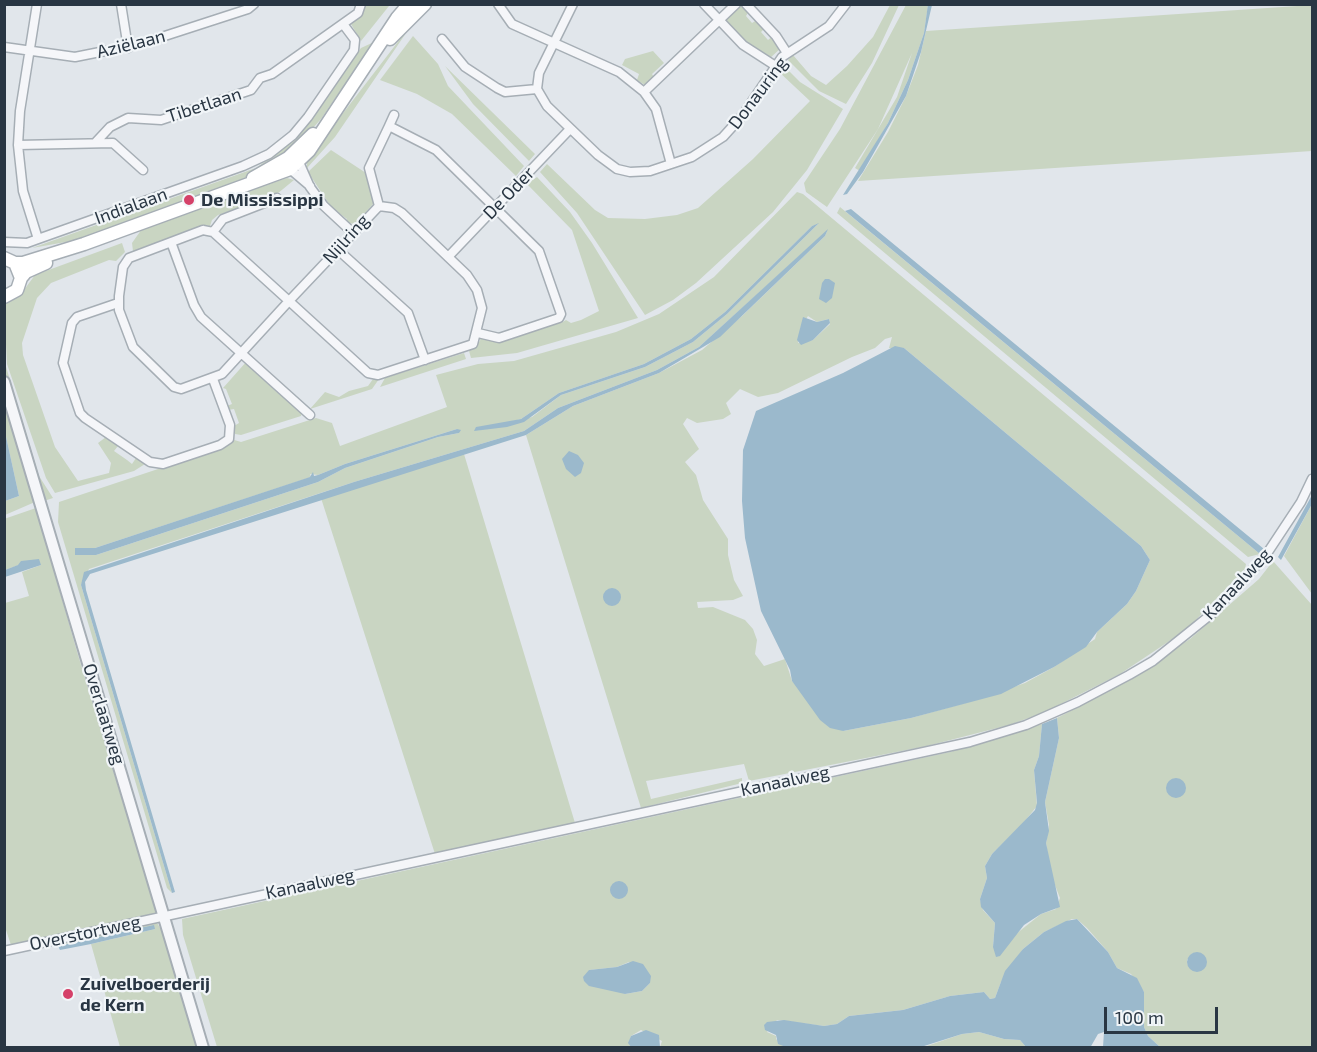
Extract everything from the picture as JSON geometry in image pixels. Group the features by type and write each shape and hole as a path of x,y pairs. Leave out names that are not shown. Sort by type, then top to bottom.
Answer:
{"main road":[{"path":"10,260 23,263 84,244 236,188 292,163 309,151 378,49 412,6"},
{"path":"4,297 17,290 21,278 32,269 84,244"},
{"path":"10,260 21,278"}],"street":[{"path":"37,4 20,111 18,145 23,191 38,239"},
{"path":"120,4 128,48"},
{"name":"Aziëlaan","path":"4,46 75,57 128,48 248,9 254,4"},
{"name":"Tibetlaan","path":"96,142 110,127 128,118 161,120 251,90 260,78 272,74 358,13 360,4"},
{"path":"498,4 512,24 628,78 644,92 656,109 671,164"},
{"path":"442,39 465,67 497,88 505,92 537,90 539,73 573,4"},
{"path":"704,4 743,45 774,65"},
{"path":"644,92 736,4"},
{"path":"746,4 776,36 787,53"},
{"name":"Donauring","path":"537,90 541,99 607,163 617,169 644,172 697,154 723,137 742,116 774,65 787,53 829,26 846,4"},
{"name":"Indialaan","path":"4,242 21,243 38,239 250,163 280,147 308,117 354,50 355,40 343,24"},
{"path":"379,206 369,168 394,115"},
{"path":"118,303 77,317 72,323 63,363 82,416 156,465 220,445 230,435 230,425 213,379 185,389 174,387 133,347 118,303 125,262 132,256 203,230 213,232 368,373 382,374 472,344 478,333 499,338 559,318 561,314 543,257 430,145 389,126"},
{"name":"De Oder","path":"448,257 570,129"},
{"path":"18,145 114,143 143,170"},
{"path":"292,163 324,206 352,232"},
{"path":"213,232 223,219 277,198"},
{"name":"Nijlring","path":"213,379 222,375 352,232 379,206 394,208 402,213 472,281 482,308 478,333"},
{"path":"171,242 196,311 310,415"},
{"path":"338,249 408,313 425,360"},
{"name":"Overlaatweg","path":"4,382 203,1047"},
{"name":"Kanaalweg","path":"165,916 970,742 1026,725 1078,702 1153,661 1205,620 1266,555 1301,502 1312,479"},
{"name":"Overstortweg","path":"4,951 165,916"}],"green space":[{"path":"364,5 389,6 361,41 351,24 362,13"},
{"path":"740,5 749,11 746,16 752,23 757,20 765,28 761,32 768,40 773,36 781,48 769,59 768,55 751,48 723,21"},
{"path":"890,5 899,5 872,63 846,104 819,91 788,60 793,55 811,76 826,85 873,37"},
{"path":"906,5 928,5 924,33 908,80 888,123 860,171 855,168 897,97 912,53 878,129 827,207 806,192 804,183 840,129"},
{"path":"1312,5 1312,151 858,181 888,132 906,96 918,65 926,31"},
{"path":"417,17 335,137 307,168 307,160"},
{"path":"413,36 438,64 448,86 524,166 516,176 452,114 417,94 380,80"},
{"path":"374,42 321,119 303,139 262,171 233,185 77,240 32,248 256,168 289,144 361,48"},
{"path":"653,51 664,63 652,74 655,79 645,85 637,80 639,74 622,65 625,59"},
{"path":"781,63 800,82 843,109 807,170 773,212 696,283 673,300 645,315 577,213 540,172 547,164 595,210 608,218 645,219 677,215 698,208 753,159 810,101 778,71"},
{"path":"445,66 535,154 529,161 473,104"},
{"path":"331,150 366,173 374,203 355,224 347,223 347,219 331,207 308,172"},
{"path":"537,177 570,212 638,318 517,353 471,358 469,351 480,341 481,336 497,341 560,320 561,323 566,320 571,323 599,311 572,230 527,184"},
{"path":"287,178 294,180 277,194 218,215 212,220 210,226 204,225 133,251 132,243 144,226"},
{"path":"797,192 803,194 1246,564 1245,569 1189,627 1168,642 1120,674 1043,713 1009,725 927,746 749,781 744,764 646,781 651,799 742,778 742,783 641,808 526,435 573,406 659,373 702,350 742,316 825,236 827,231 699,347 657,370 558,408 524,431 354,482 89,569 81,585 172,893 167,888 58,522 59,502 224,447 231,439 241,442 316,418 332,423 340,446 447,407 436,375 478,364 514,361 616,332 659,314 714,277","holes":["818,224 727,314 693,342 645,367 561,395 532,417 476,431 521,419 559,393 644,364 691,339 725,312 812,226","808,316 817,322 829,319 830,324 813,340 798,343 801,327","892,337 889,348 904,348 1141,546 1150,560 1136,591 1127,604 1097,632 1095,639 1054,667 1025,683 972,701 911,718 843,731 792,681 785,659 764,666 755,654 757,640 753,629 745,620 713,607 698,608 697,602 733,600 743,596 734,580 728,555 728,539 703,500 696,475 685,462 699,449 683,424 687,418 697,423 723,419 731,414 726,403 740,389 758,397 778,393 875,348 885,339","457,429 459,433 438,437 345,468 318,482 96,555 75,555 75,548 95,548 311,477 310,474 318,475 345,464"]},
{"path":"840,207 1260,554 1248,557 837,213"},
{"path":"122,243 125,252 116,261 109,260 51,283 37,298 22,343 23,355 55,447 78,481 109,473 111,463 98,443 106,437 118,446 114,451 132,464 136,458 145,464 134,471 55,493 46,478 7,364 4,305 21,294 35,275"},
{"path":"464,353 466,359 380,387 385,378"},
{"path":"4,360 39,476 53,498 44,501 5,373"},
{"path":"247,361 280,395 284,394 302,412 301,416 241,435 235,434 234,426 239,423 234,409 228,410 227,406 232,404 226,389 223,388"},
{"path":"373,379 379,379 372,389 310,409 325,392 339,397 349,391 368,386"},
{"path":"4,395 35,502 5,515 5,501 19,496 5,432"},
{"path":"464,454 575,823 435,854 321,498"},
{"path":"1312,504 1312,594 1284,556"},
{"path":"36,508 157,914 11,945 4,924 5,603 29,596 22,572 41,565 19,565 5,570 4,519"},
{"path":"1273,561 1312,605 1312,1047 1160,1047 1148,1036 1144,1027 1144,992 1131,974 1117,968 1108,952 1077,919 1072,919 1044,932 1023,949 1001,982 995,998 990,999 984,992 950,996 903,1010 849,1016 837,1024 824,1026 777,1020 767,1032 776,1036 776,1039 786,1047 660,1047 662,1041 641,1030 631,1036 629,1043 631,1048 217,1047 183,935 182,919 950,752 1042,724 1039,756 1034,770 1037,806 1021,826 992,854 985,866 987,878 980,899 983,910 995,923 993,947 1016,934 1041,914 1056,909 1060,898 1051,875 1046,843 1049,825 1045,802 1059,738 1057,718 1111,690 1190,639 1259,579","holes":["1193,953 1200,953 1206,959 1206,965 1200,971 1188,966 1187,960","629,962 650,983 642,991 625,994 589,970 617,967"]},
{"path":"156,921 166,938 199,1047 120,1047 91,944 155,929 58,946 61,941"},
{"path":"979,1032 1004,1039 1020,1040 1026,1047 921,1048 962,1034"}],"water":[{"path":"928,4 932,5 921,52 906,96 863,172 847,194 843,195 888,123 908,80 924,33"},
{"path":"851,209 1264,549 1260,554 845,211"},
{"path":"819,223 727,314 693,342 645,367 561,395 524,422 507,427 474,431 476,427 521,419 559,393 644,364 691,339 725,312 812,226"},
{"path":"828,229 825,236 720,337 659,373 573,406 526,435 90,574 85,582 86,590 175,892 172,893 81,585 84,572 354,482 524,431 558,408 657,370 699,347"},
{"path":"825,279 835,283 832,298 826,303 819,299"},
{"path":"803,317 817,322 829,319 830,323 813,340 801,345 797,340"},
{"path":"895,346 904,348 1141,546 1150,560 1136,591 1127,604 1097,632 1086,647 1054,667 1001,694 911,718 843,731 830,728 820,720 792,681 790,670 761,611 745,538 742,501 743,450 756,411 843,373"},
{"path":"457,429 461,430 459,433 438,437 345,468 318,482 96,555 75,555 75,548 95,548 310,477 313,472 314,476 318,475 345,464"},
{"path":"5,432 19,496 4,501"},
{"path":"569,451 578,455 584,463 581,473 575,477 566,469 562,459"},
{"path":"1312,495 1312,504 1281,560 1278,557"},
{"path":"39,559 41,565 5,577 5,570 18,565 21,561"},
{"path":"608,588 616,588 621,593 619,604 608,606 603,601 603,593"},
{"path":"1057,718 1059,738 1045,802 1049,831 1046,843 1060,907 1041,914 1024,925 1000,956 996,957 993,947 995,923 981,907 980,899 987,878 985,866 992,854 1035,810 1037,803 1034,770 1039,756 1042,724"},
{"path":"1176,778 1183,781 1186,788 1183,795 1176,798 1169,795 1166,788 1169,781"},
{"path":"619,881 625,884 628,890 625,896 619,899 613,896 610,890 613,884"},
{"path":"1077,919 1108,952 1117,968 1137,978 1144,992 1144,1027 1148,1036 1160,1047 1103,1047 1104,1032 1098,1034 1090,1048 1026,1047 1020,1040 1004,1039 979,1032 962,1034 921,1047 786,1047 778,1044 776,1035 765,1030 764,1025 767,1022 784,1020 824,1026 837,1024 849,1016 903,1010 950,996 984,992 990,999 995,998 1005,971 1023,949 1044,932 1066,921"},
{"path":"154,925 155,929 91,944 60,950 58,946"},
{"path":"1197,952 1204,955 1207,962 1204,969 1197,972 1190,969 1187,962 1190,955"},
{"path":"633,961 643,964 651,976 650,983 642,991 625,994 589,986 584,981 583,977 589,970 617,967"},
{"path":"646,1030 659,1035 660,1047 631,1047 628,1043 631,1036"}],"place":[{"name":"De Mississippi","path":"189,200"},
{"name":"Zuivelboerderij de Kern","path":"68,994"}]}
